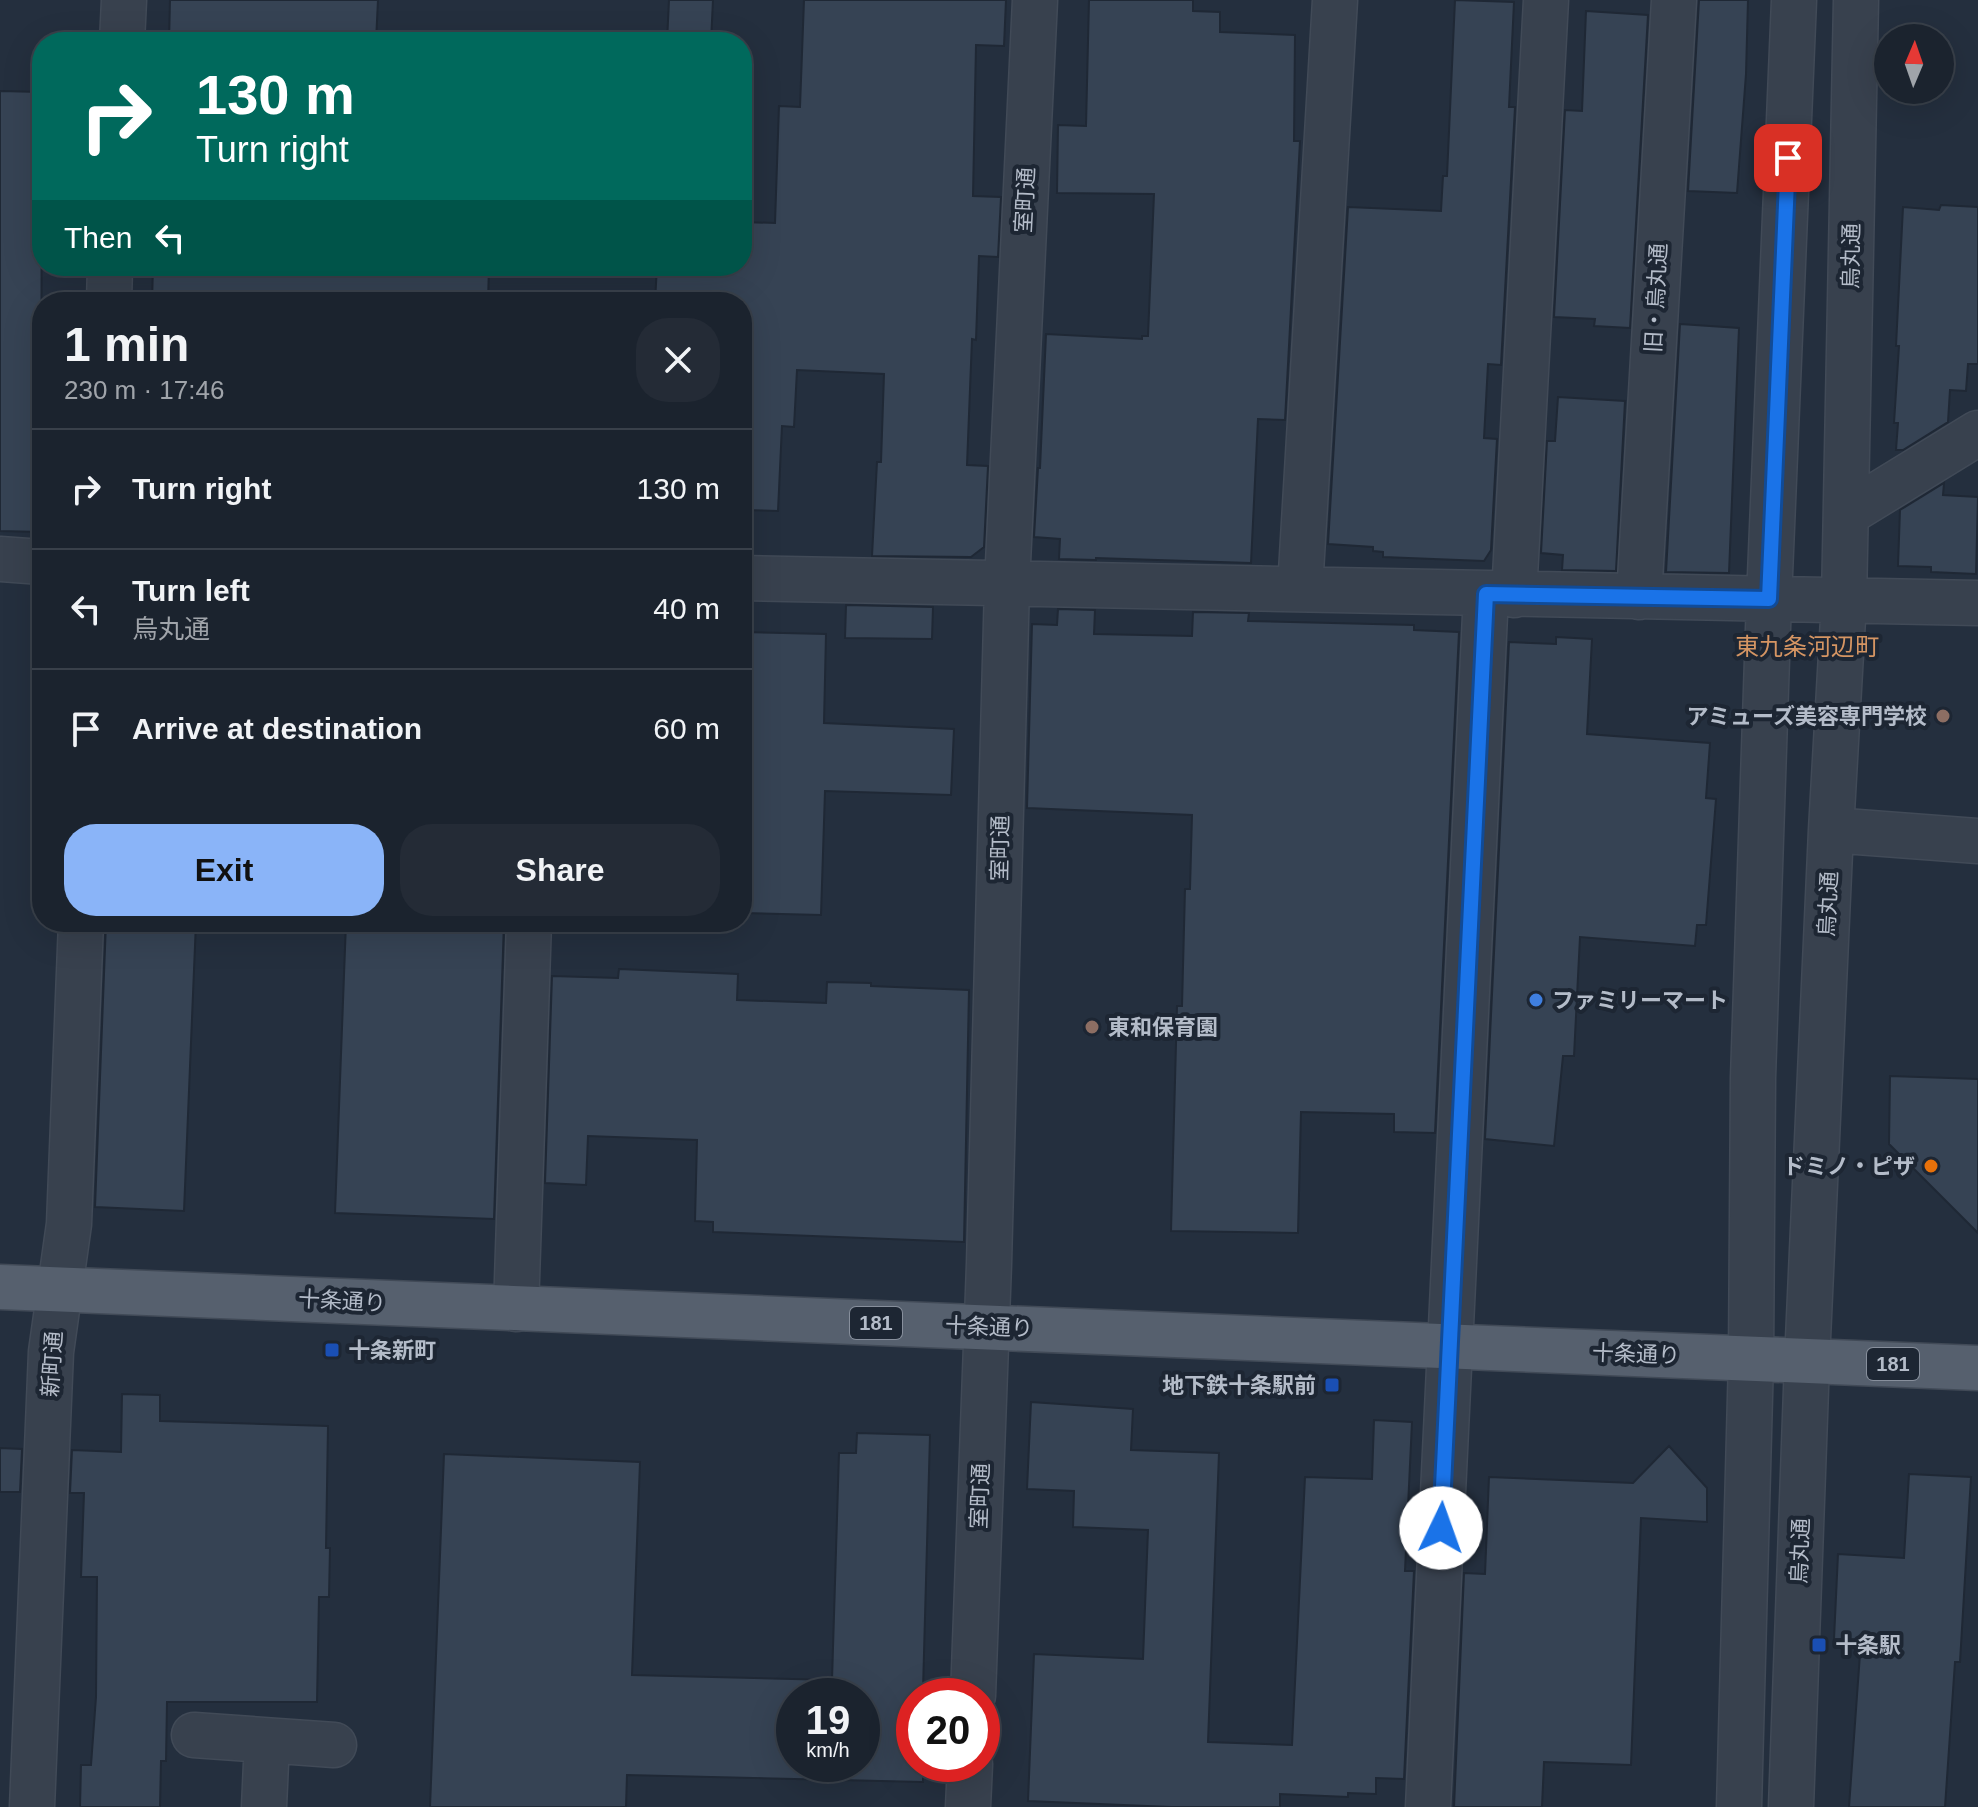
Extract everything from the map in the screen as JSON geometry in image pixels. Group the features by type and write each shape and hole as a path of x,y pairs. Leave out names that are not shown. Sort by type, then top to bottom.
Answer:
{"main road":[{"name":"十条通り","path":"0,1287 1978,1368"}],"street":[{"path":"122,32 124,0"},
{"name":"室町通","path":"974,1678 987,1327 1007,584 1035,0"},
{"path":"1300,589 1335,0"},
{"path":"1425,1805 1450,1347 1500,594 1546,0"},
{"name":"旧・烏丸通","path":"1639,597 1674,0"},
{"path":"1739,1807 1751,1359 1753,1078 1794,0"},
{"name":"烏丸通","path":"1791,1807 1807,1361 1844,601 1856,0"},
{"path":"1846,514 1978,433"},
{"path":"0,559 32,561"},
{"path":"752,578 1978,603"},
{"path":"1831,830 1978,841"},
{"name":"新町通","path":"32,1807 51,1352 69,1224 81,932"},
{"path":"516,1309 529,932"},
{"path":"194,1735 334,1745"},
{"path":"264,1807 267,1741"},
{"path":"968,1807 969,1782"}],"building":[{"path":"170,0 378,0 376,32 169,32"},
{"path":"669,0 713,0 711,32 667,32"},
{"path":"804,0 1006,0 1004,46 976,45 973,196 1001,197 998,257 979,256 976,340 972,339 967,465 988,466 984,547 971,557 872,556 877,462 881,462 884,374 797,370 794,427 782,426 778,511 752,510 752,292 656,292 656,276 752,276 752,222 775,223 779,106 800,107"},
{"path":"1089,0 1193,0 1193,11 1220,12 1220,32 1295,35 1294,141 1300,141 1285,420 1258,419 1251,563 1059,559 1060,539 1034,537 1046,334 1142,339 1142,336 1148,336 1154,194 1057,193 1058,125 1086,126"},
{"path":"1455,0 1514,2 1509,107 1515,107 1501,365 1488,364 1484,438 1497,439 1491,550 1484,561 1383,557 1383,552 1373,551 1373,547 1328,544 1348,207 1441,211 1443,176 1447,176"},
{"path":"1699,0 1748,0 1737,193 1688,191"},
{"path":"1586,11 1648,15 1630,328 1594,326 1595,319 1554,317 1565,110 1582,111"},
{"path":"0,91 32,92 32,276 42,276 42,292 32,292 32,532 0,531"},
{"path":"1941,205 1978,207 1978,364 1968,364 1966,391 1950,390 1948,422 1903,450 1896,450 1898,423 1894,423 1899,346 1896,346 1903,207 1939,210"},
{"path":"153,276 489,276 488,292 152,292"},
{"path":"1680,324 1739,328 1729,573 1666,572"},
{"path":"1558,397 1625,401 1616,571 1562,570 1563,555 1541,553 1547,441 1555,441"},
{"path":"1944,483 1943,495 1978,497 1976,574 1931,572 1931,567 1898,566 1900,510"},
{"path":"846,605 933,607 932,639 845,638"},
{"path":"1058,609 1095,610 1094,634 1192,636 1193,612 1249,613 1248,621 1414,625 1414,630 1459,632 1435,1133 1394,1132 1394,1114 1301,1112 1298,1233 1171,1231 1177,1006 1182,1006 1185,889 1190,889 1192,815 1027,808 1032,624 1057,625"},
{"path":"752,632 826,634 824,723 954,729 951,795 825,791 821,915 752,913"},
{"path":"1556,637 1592,639 1587,734 1710,743 1706,798 1716,799 1706,925 1697,925 1695,946 1580,937 1574,1056 1563,1056 1554,1146 1485,1139 1509,642 1556,644"},
{"path":"106,932 196,932 184,1211 95,1207"},
{"path":"346,932 504,932 494,1219 335,1213"},
{"path":"619,969 738,974 737,1000 826,1003 827,982 969,990 964,1242 713,1232 713,1222 695,1221 697,1140 588,1136 586,1185 545,1183 552,976 618,978"},
{"path":"1890,1076 1978,1079 1978,1233 1889,1144"},
{"path":"122,1394 160,1395 160,1421 328,1426 326,1548 330,1548 329,1597 319,1597 317,1702 167,1702 166,1761 161,1761 160,1807 80,1807 81,1765 91,1765 96,1697 97,1577 81,1577 84,1493 70,1493 72,1450 121,1452"},
{"path":"1031,1402 1133,1409 1131,1450 1219,1453 1208,1742 1292,1745 1305,1477 1372,1479 1374,1420 1412,1422 1405,1571 1414,1571 1404,1779 1376,1778 1376,1794 1348,1793 1348,1797 1280,1794 1280,1807 1171,1807 1028,1801 1034,1654 1143,1659 1148,1530 1073,1527 1074,1491 1027,1489"},
{"path":"857,1433 930,1435 923,1678 896,1678 896,1781 880,1781 880,1678 832,1678 839,1453 856,1453"},
{"path":"1669,1446 1707,1488 1707,1522 1641,1518 1631,1765 1544,1762 1542,1807 1454,1807 1464,1573 1485,1574 1489,1477 1633,1483"},
{"path":"0,1448 22,1449 20,1492 0,1492"},
{"path":"444,1454 640,1462 632,1675 776,1679 776,1779 627,1775 626,1807 430,1807"},
{"path":"1909,1474 1971,1477 1960,1662 1955,1662 1945,1807 1849,1807 1861,1640 1834,1639 1838,1554 1904,1558"}],"place":[{"name":"アミューズ美容専門学校","path":"1943,716"},
{"name":"ファミリーマート","path":"1536,1000"},
{"name":"東和保育園","path":"1092,1027"},
{"name":"ドミノ・ピザ","path":"1931,1166"},
{"name":"十条新町","path":"332,1350"},
{"name":"地下鉄十条駅前","path":"1332,1385"},
{"name":"十条駅","path":"1819,1645"}],"district":[{"name":"東九条河辺町","path":"1807,646"}],"route":[{"path":"1441,1528 1486,594 1769,599 1788,158"}]}
